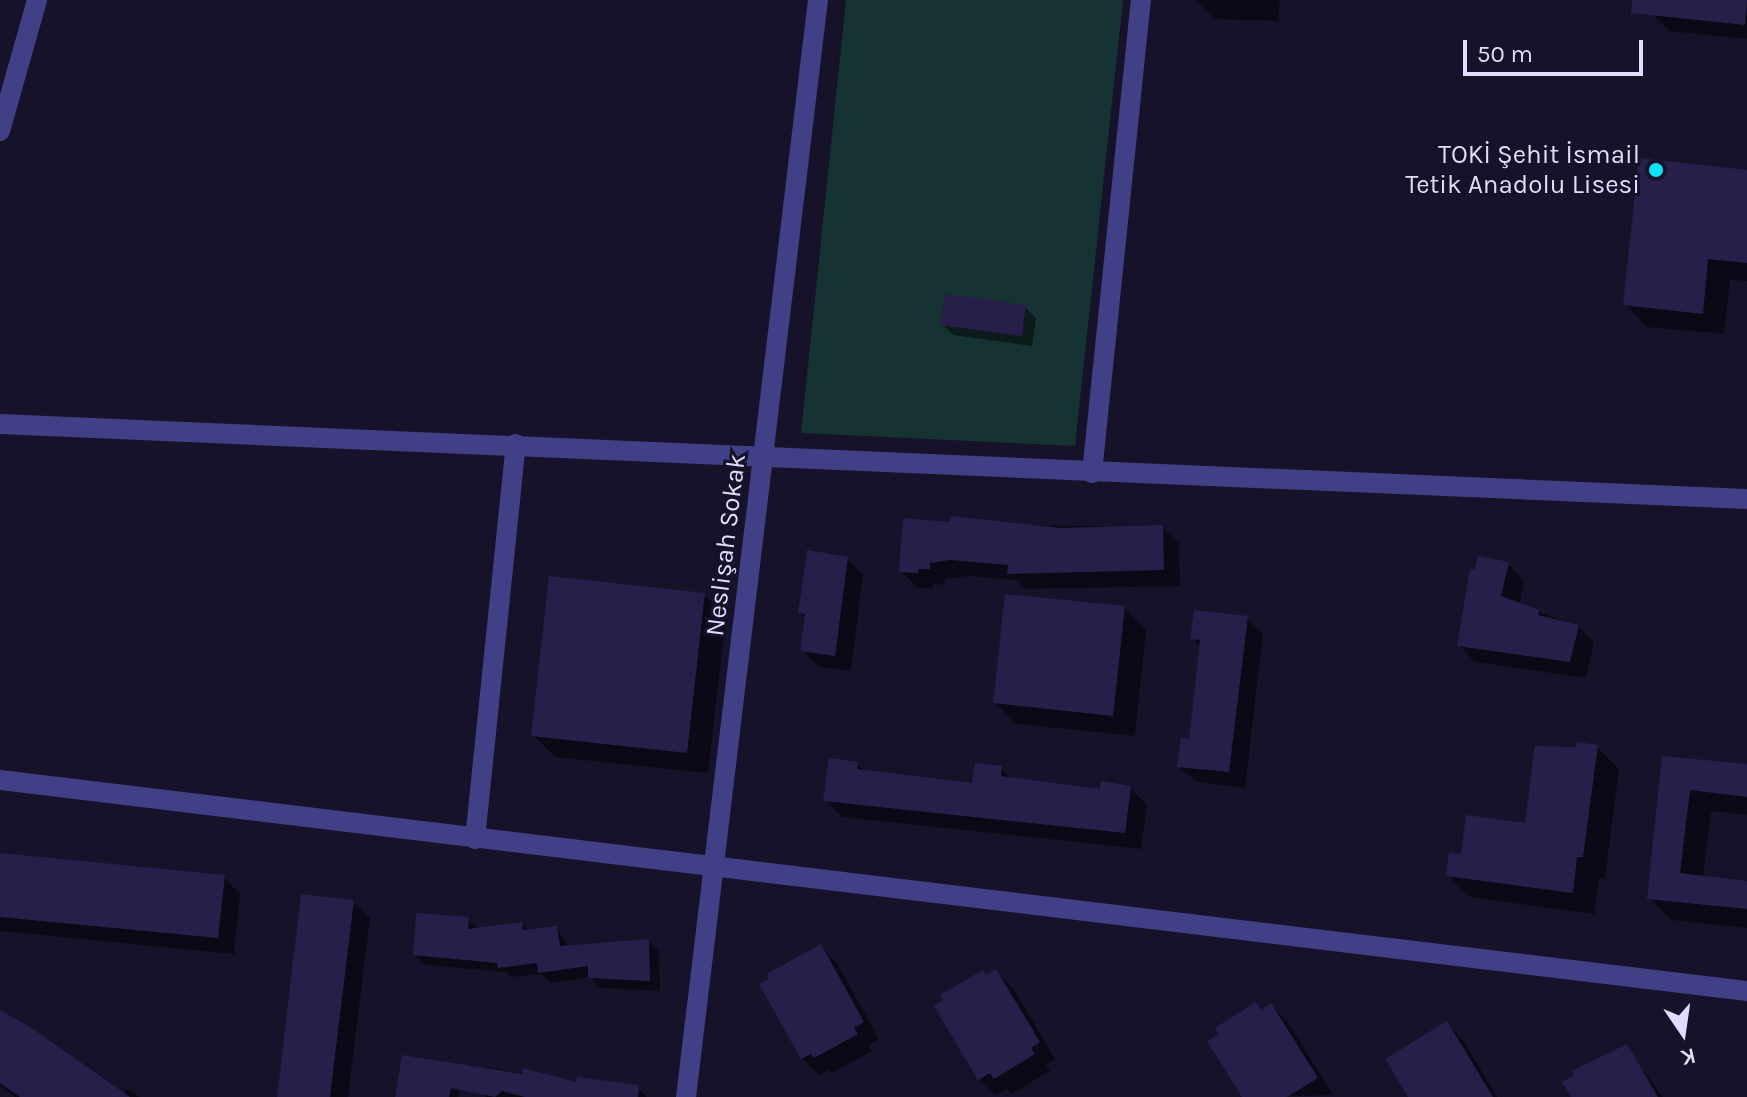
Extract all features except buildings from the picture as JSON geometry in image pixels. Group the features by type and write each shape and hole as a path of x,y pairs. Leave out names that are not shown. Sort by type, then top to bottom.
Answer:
{"street":[{"path":"0,131 37,0"},
{"name":"Neslişah Sokak","path":"686,1097 818,0"},
{"path":"1092,473 1141,0"},
{"path":"0,424 1747,499"},
{"path":"475,839 516,444"},
{"path":"0,780 713,869 1747,991"}],"green space":[{"path":"846,0 1123,0 1075,446 801,433"}],"place":[{"name":"TOKİ Şehit İsmail Tetik Anadolu Lisesi","path":"1656,170"}]}
